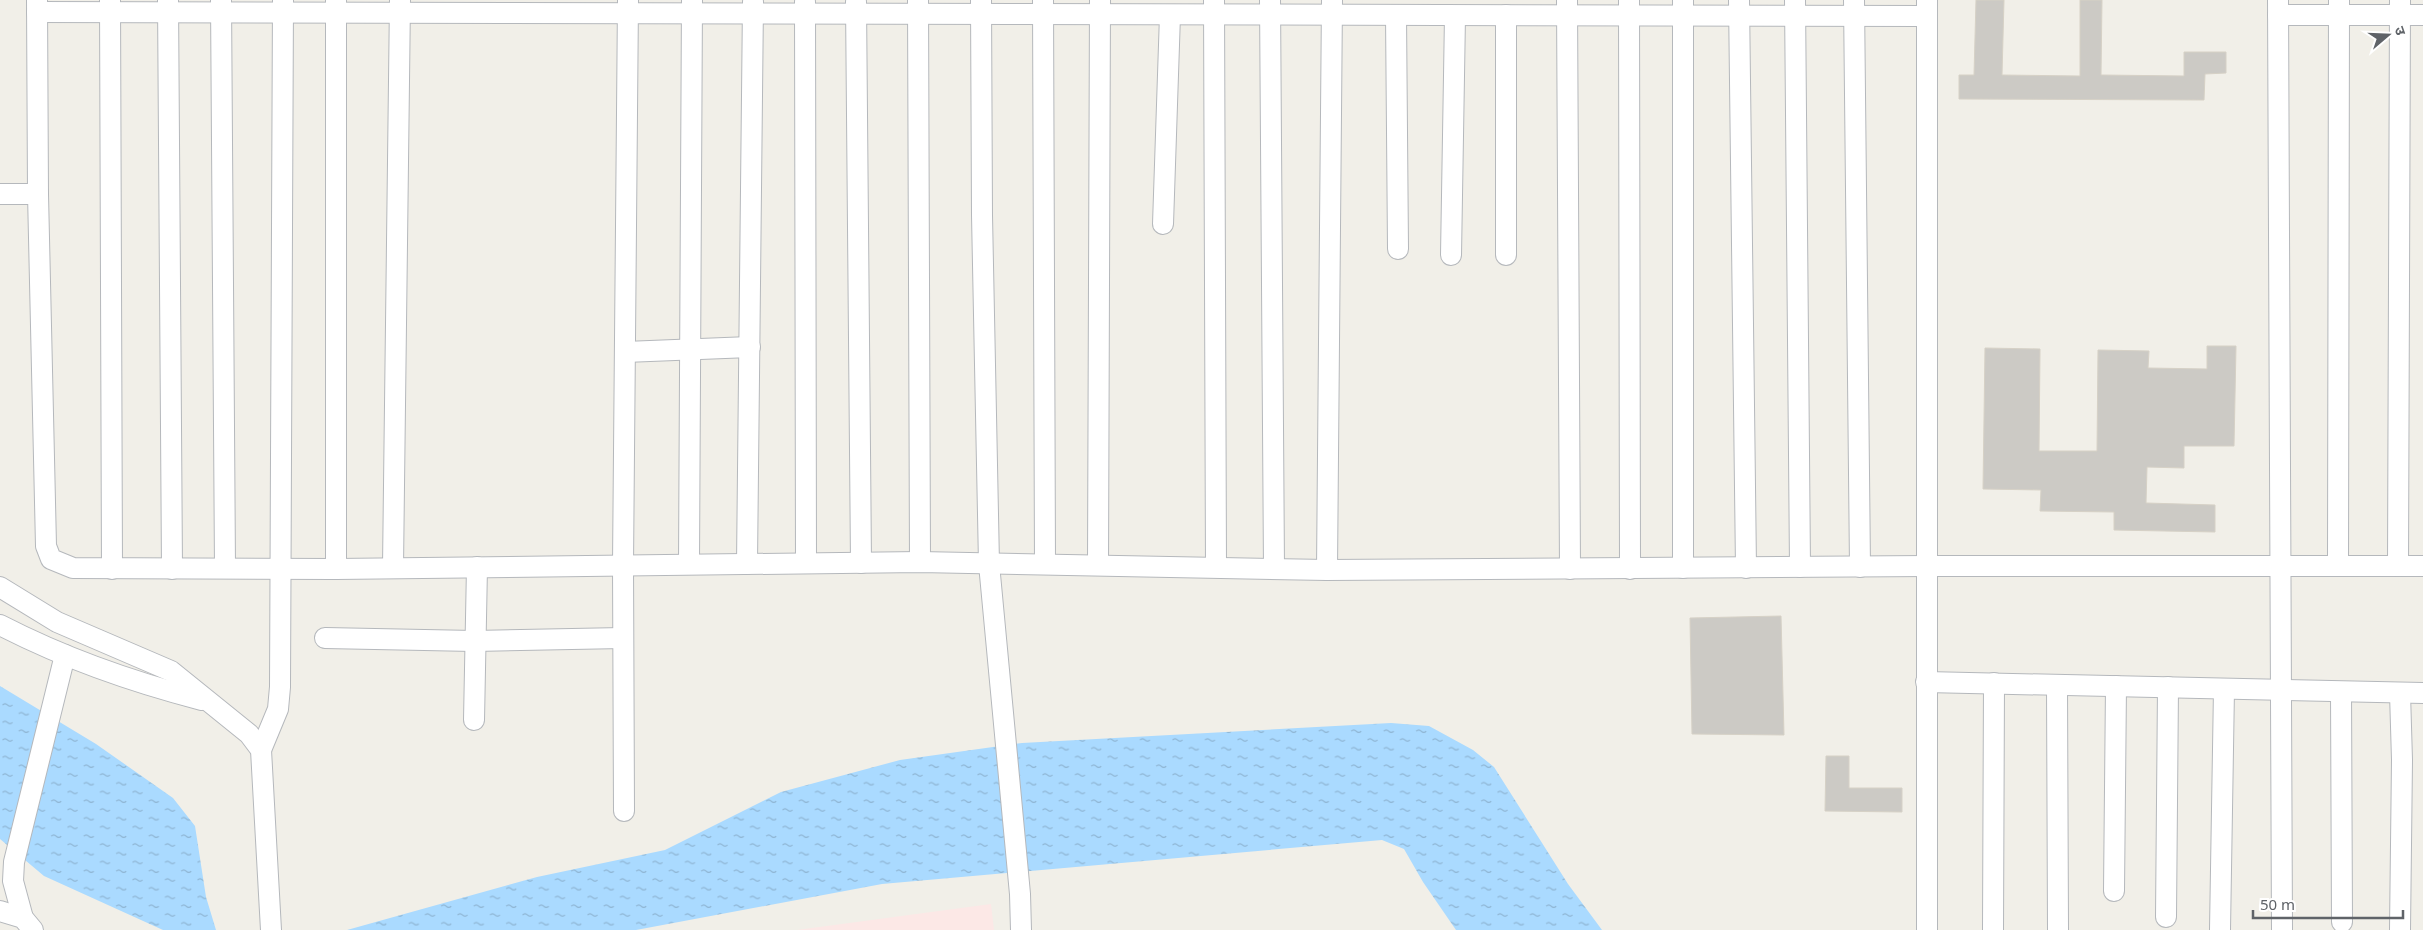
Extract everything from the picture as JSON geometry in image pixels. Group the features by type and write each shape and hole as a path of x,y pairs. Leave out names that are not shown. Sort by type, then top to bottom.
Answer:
{"street":[{"path":"1927,930 1926,682 1928,566 1927,8 1567,8 1506,15 1455,16 1417,8 1396,15 1332,8 1214,7 1170,15 1100,7 37,6 38,194 46,546 51,559 73,568 281,567 336,569 920,562 1327,570 1928,566 2423,566"},
{"path":"110,6 112,569"},
{"path":"168,6 172,569"},
{"path":"221,6 225,568"},
{"path":"271,930 261,750 278,709 281,567 283,6"},
{"path":"335,6 336,569"},
{"path":"393,567 400,6"},
{"path":"624,811 623,565 628,7"},
{"path":"689,564 692,7"},
{"path":"747,564 753,7"},
{"path":"806,7 806,563"},
{"path":"856,7 861,563"},
{"path":"918,7 920,562"},
{"path":"981,7 982,215 989,564 1020,894 1021,930"},
{"path":"1043,7 1045,563"},
{"path":"1098,565 1100,7"},
{"path":"1214,7 1216,567"},
{"path":"1270,7 1274,569"},
{"path":"2282,930 2278,7 2400,8 2423,15"},
{"path":"2338,565 2339,7"},
{"path":"1327,570 1332,8"},
{"path":"1567,8 1570,569"},
{"path":"1629,8 1630,569"},
{"path":"1682,8 1683,568"},
{"path":"1739,8 1746,568"},
{"path":"1795,8 1800,567"},
{"path":"1854,8 1860,567"},
{"path":"2398,566 2400,8"},
{"path":"1163,224 1170,15"},
{"path":"1396,15 1398,250"},
{"path":"1506,15 1506,255"},
{"path":"1451,255 1455,16"},
{"path":"0,194 38,194"},
{"path":"625,352 750,347"},
{"path":"474,720 474,641 477,566"},
{"path":"0,587 57,622 171,671 249,734 261,750"},
{"path":"0,624 42,646 65,655 152,687 211,702"},
{"path":"324,638 474,641 623,638"},
{"path":"28,924 13,881 14,862 65,655"},
{"path":"1926,682 2423,693"},
{"path":"1993,930 1994,683"},
{"path":"2057,686 2058,930"},
{"path":"2114,892 2116,686"},
{"path":"2166,917 2168,688"},
{"path":"2220,930 2224,689"},
{"path":"2341,692 2342,922"},
{"path":"2400,693 2402,760 2400,930"},
{"path":"0,911 28,924"}],"shaded area":[{"path":"991,904 994,930 797,930"}],"water":[{"path":"0,686 96,744 173,798 195,826 206,897 216,930 163,930 44,876 0,839"},
{"path":"1391,723 1429,726 1473,750 1494,767 1568,884 1602,930 1456,930 1423,882 1404,849 1382,840 882,884 636,930 347,930 537,877 665,850 781,792 900,760 1022,743"}],"building":[{"path":"1976,0 2004,0 2002,75 2080,76 2080,0 2102,0 2101,75 2184,76 2184,52 2226,52 2226,73 2205,74 2204,100 1959,99 1959,75 1974,75"},
{"path":"2207,346 2236,346 2234,446 2184,446 2184,468 2147,467 2146,503 2215,505 2215,532 2114,530 2114,512 2040,511 2041,490 1983,489 1985,348 2040,349 2039,451 2097,451 2098,350 2149,351 2148,368 2207,369"},
{"path":"1781,616 1784,735 1692,734 1690,618"},
{"path":"1826,756 1849,756 1849,788 1902,788 1902,812 1825,811"}]}
